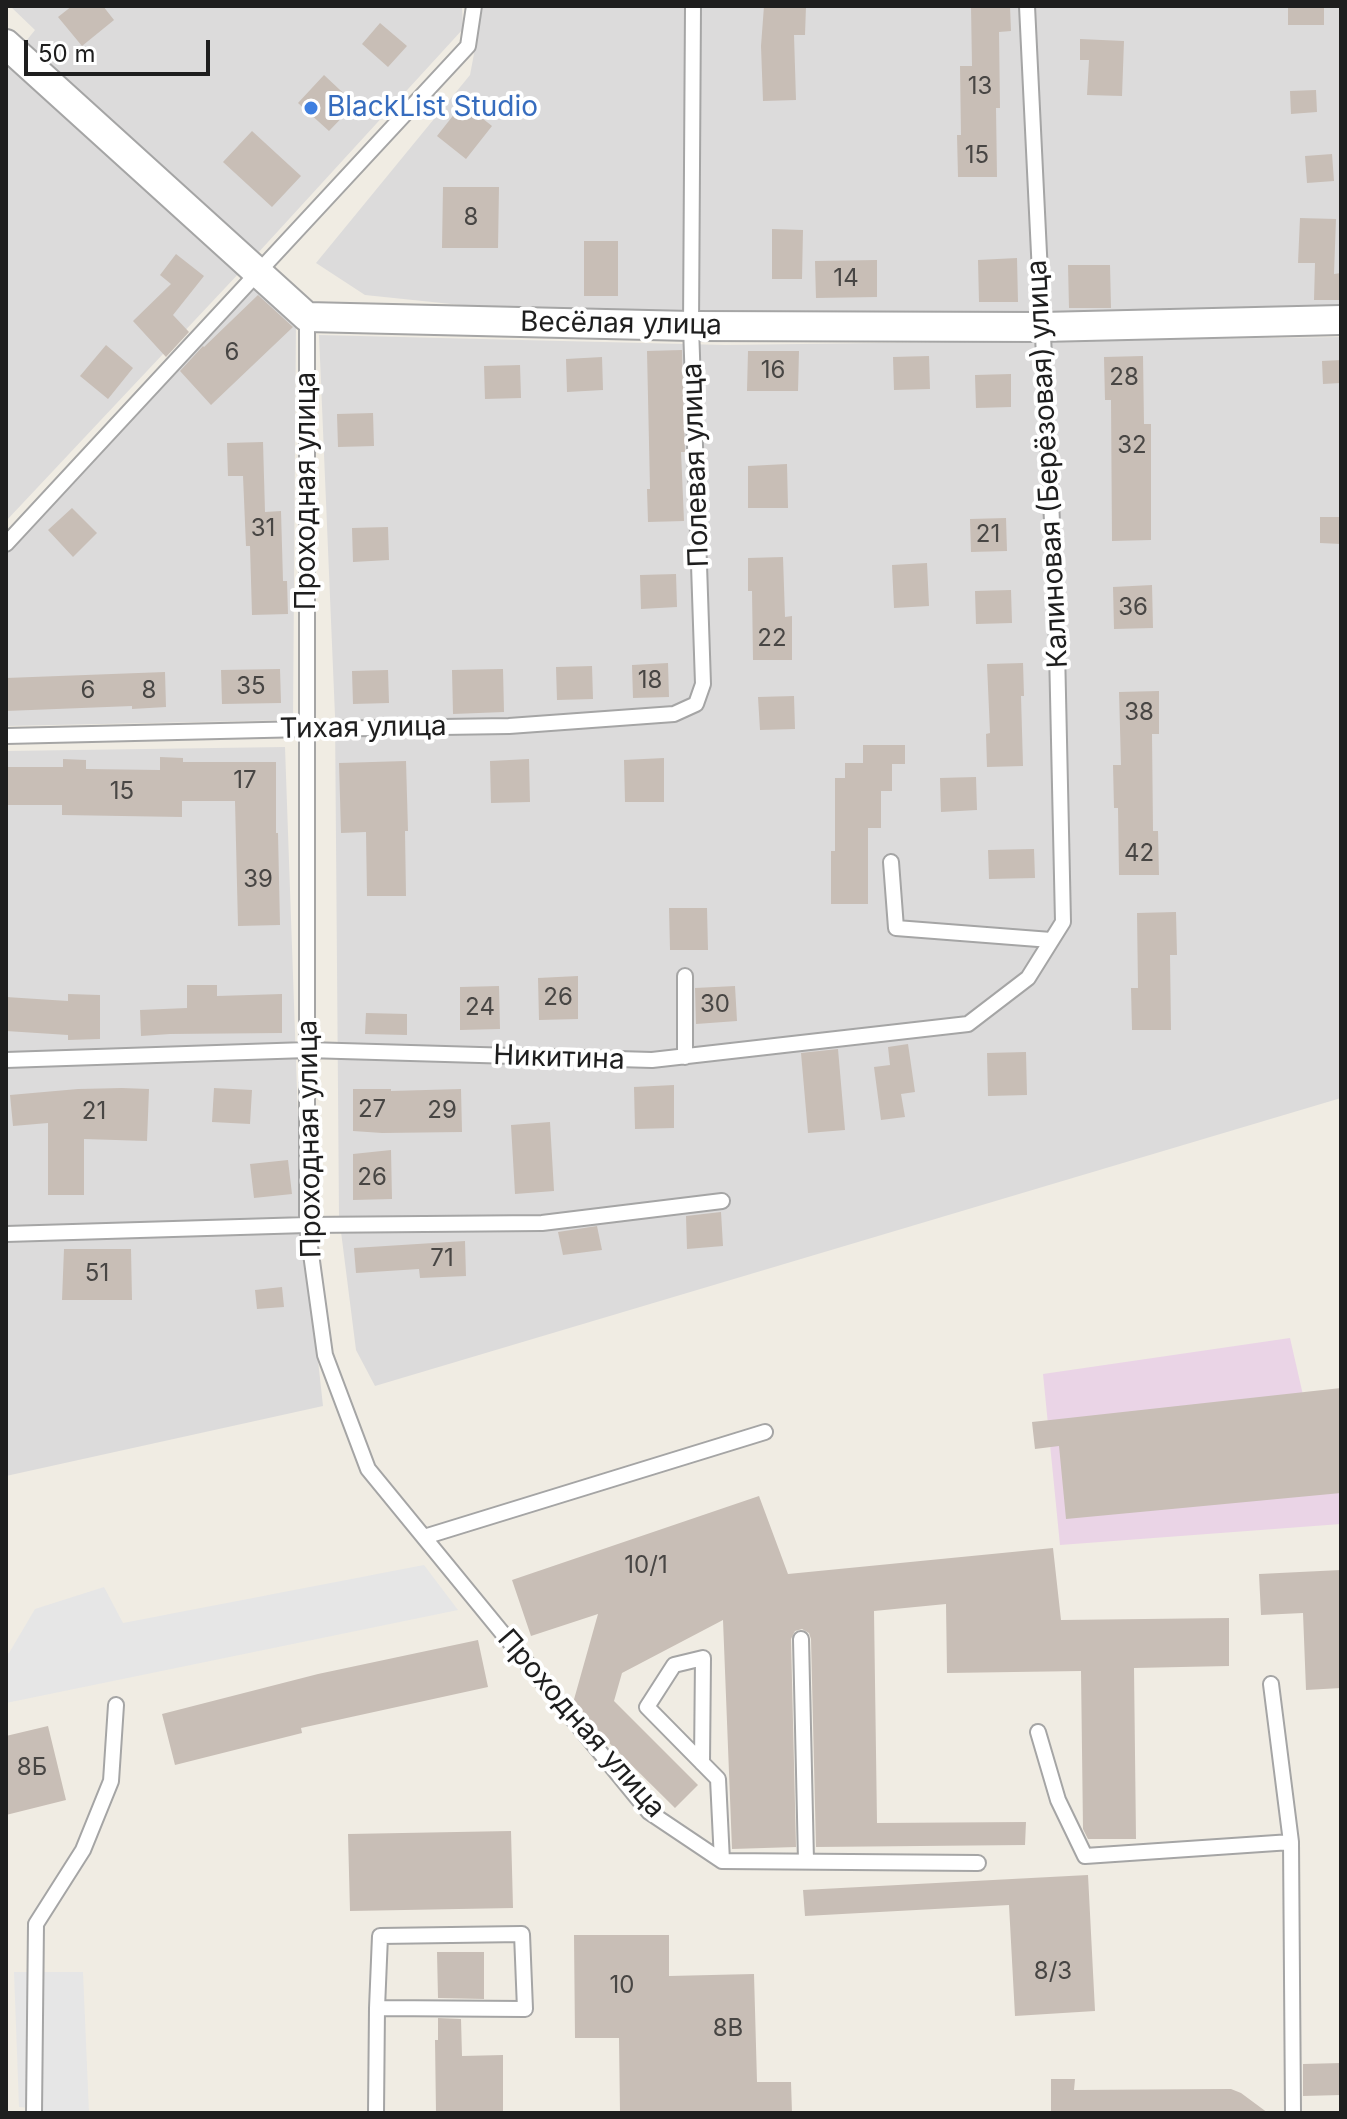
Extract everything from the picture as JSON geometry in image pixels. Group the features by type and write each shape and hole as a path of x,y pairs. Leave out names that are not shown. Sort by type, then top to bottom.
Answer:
{"street":[{"path":"6,44 307,317"},
{"name":"Весёлая улица","path":"307,317 691,326 1042,327 1341,320"}],"lane":[{"path":"6,544 468,46 474,6"},
{"name":"Полевая улица","path":"693,6 691,326 703,684"},
{"name":"Калиновая (Берёзовая) улица","path":"1027,6 1056,604 1063,922"},
{"name":"Проходная улица","path":"307,317 307,1225 325,1355 368,1469 649,1812 722,1861"},
{"name":"Тихая улица","path":"6,736 509,726 674,714 696,704 703,684"},
{"path":"891,862 896,928 1051,940"},
{"name":"Никитина","path":"6,1060 307,1050 652,1060 968,1024 1028,978 1063,922"},
{"path":"685,976 685,1057"},
{"path":"6,1234 307,1225 542,1223 722,1201"},
{"path":"424,1537 765,1432"},
{"path":"801,1639 806,1861"},
{"path":"702,1763 703,1658 674,1665 647,1707 702,1763 718,1779 722,1861 978,1863"},
{"path":"1271,1684 1291,1842 1293,2113"},
{"path":"34,2113 36,1924 83,1850 111,1781 116,1705"},
{"path":"1038,1732 1058,1800 1085,1856 1291,1842"},
{"path":"376,2113 377,2008 380,1936 522,1934 525,2009 377,2008"}],"shaded area":[{"path":"10,6 462,6 463,29 6,521 6,66 35,30"},
{"path":"483,6 1341,6 1341,309 576,317 365,295 316,263 470,75"},
{"path":"261,280 296,318 293,720 6,726 6,551"},
{"path":"319,335 725,345 1341,337 1341,1098 375,1386 356,1350 339,1216 335,716"},
{"path":"285,747 301,1204 323,1406 6,1476 6,751"},
{"path":"1290,1338 1303,1395 1341,1392 1341,1524 1060,1545 1043,1374"},
{"path":"424,1565 458,1610 6,1703 6,1654 35,1609 104,1587 123,1623"},
{"path":"14,1972 83,1972 89,2113 43,2113 42,2109 19,2107"}],"building":[{"path":"72,6 103,6 114,20 82,46 58,17"},
{"path":"764,6 806,6 805,35 794,35 796,100 763,101 761,46"},
{"path":"971,6 1010,6 1011,31 999,32 997,177 958,177 960,66 972,66"},
{"path":"1288,6 1324,6 1324,25 1288,25"},
{"path":"380,23 407,46 388,67 362,44"},
{"path":"1080,39 1124,41 1122,96 1087,95 1089,60 1080,60"},
{"path":"324,75 355,104 329,131 298,103"},
{"path":"1316,90 1317,112 1291,114 1290,91"},
{"path":"463,103 492,126 466,159 437,136"},
{"path":"252,131 301,176 272,207 223,162"},
{"path":"1332,154 1334,181 1307,183 1305,156"},
{"path":"443,187 499,187 498,248 442,248"},
{"path":"1300,218 1336,219 1334,274 1341,273 1341,300 1314,300 1315,263 1298,263"},
{"path":"772,229 803,230 802,279 772,279"},
{"path":"584,241 618,241 618,296 584,296"},
{"path":"176,254 204,276 173,315 189,332 166,357 133,321 171,284 160,275"},
{"path":"1017,258 1018,302 979,302 978,260"},
{"path":"877,260 877,297 816,298 815,261"},
{"path":"1068,265 1110,265 1111,308 1069,308"},
{"path":"258,295 293,327 211,405 180,371"},
{"path":"106,345 133,368 108,399 80,376"},
{"path":"682,350 684,521 648,522 647,351"},
{"path":"748,351 799,351 798,391 747,391"},
{"path":"929,356 930,389 894,390 893,357"},
{"path":"1143,356 1144,424 1151,424 1151,540 1112,541 1111,400 1105,400 1104,357"},
{"path":"602,357 603,390 567,392 566,359"},
{"path":"1341,360 1341,383 1323,384 1322,361"},
{"path":"520,365 521,398 485,399 484,366"},
{"path":"1011,374 1011,407 976,408 975,375"},
{"path":"373,413 374,446 338,447 337,414"},
{"path":"263,442 265,512 281,511 283,581 287,581 288,614 252,615 250,546 246,546 243,476 228,476 227,443"},
{"path":"787,464 788,508 748,508 748,466"},
{"path":"72,508 97,533 73,557 48,530"},
{"path":"1320,517 1341,517 1341,544 1320,543"},
{"path":"1006,518 1007,551 971,552 970,519"},
{"path":"388,527 389,560 353,562 352,528"},
{"path":"783,557 785,617 792,616 792,660 753,660 748,558"},
{"path":"927,563 929,606 894,608 892,565"},
{"path":"676,574 677,607 641,609 640,575"},
{"path":"1152,585 1153,628 1114,629 1113,587"},
{"path":"1011,590 1012,623 976,624 975,591"},
{"path":"668,663 669,697 633,698 632,665"},
{"path":"1023,663 1023,766 987,767 986,734 990,733 987,664"},
{"path":"592,666 593,699 557,700 556,667"},
{"path":"280,669 281,703 222,704 221,670"},
{"path":"503,669 504,712 453,714 452,670"},
{"path":"388,670 389,703 353,704 352,671"},
{"path":"165,672 166,707 6,711 6,678"},
{"path":"1159,691 1159,734 1152,734 1153,831 1158,831 1159,875 1119,875 1118,808 1114,808 1113,765 1121,765 1119,692"},
{"path":"794,696 795,729 760,730 758,697"},
{"path":"863,745 905,745 905,764 892,764 892,791 881,791 881,828 868,828 868,904 831,904 835,778 845,778 845,763 863,763"},
{"path":"160,757 183,758 183,762 276,762 280,925 238,926 235,801 182,801 182,817 62,815 62,805 6,805 6,767 63,767 63,759 86,760 86,769 160,770"},
{"path":"664,758 664,802 625,802 624,760"},
{"path":"529,759 530,802 491,803 490,761"},
{"path":"406,761 406,896 367,896 366,832 341,833 339,763"},
{"path":"976,777 977,810 941,812 940,778"},
{"path":"1034,849 1035,878 989,879 988,850"},
{"path":"669,908 707,908 708,950 670,950"},
{"path":"1176,912 1177,955 1170,955 1171,1030 1132,1030 1131,988 1138,988 1137,913"},
{"path":"578,976 578,1019 539,1020 538,978"},
{"path":"187,985 217,985 217,996 282,994 282,1033 141,1036 140,1010 187,1008"},
{"path":"499,986 500,1029 460,1030 460,987"},
{"path":"735,986 737,1021 696,1024 695,988"},
{"path":"68,994 100,995 100,1039 68,1040 68,1035 6,1031 6,997 68,1001"},
{"path":"366,1013 407,1014 407,1035 365,1034"},
{"path":"908,1044 915,1092 901,1094 905,1117 881,1120 874,1067 890,1065 888,1047"},
{"path":"838,1049 845,1130 808,1133 801,1053"},
{"path":"1026,1052 1027,1095 988,1096 987,1053"},
{"path":"674,1085 674,1128 635,1129 634,1087"},
{"path":"214,1088 252,1090 250,1124 212,1122"},
{"path":"149,1089 147,1141 84,1139 84,1195 48,1195 48,1123 13,1126 10,1095"},
{"path":"353,1089 461,1089 462,1132 353,1131"},
{"path":"550,1122 554,1191 515,1194 511,1125"},
{"path":"391,1150 392,1199 353,1200 353,1154"},
{"path":"288,1160 292,1194 254,1198 250,1164"},
{"path":"721,1212 723,1246 687,1249 686,1216"},
{"path":"597,1226 602,1250 563,1255 558,1232"},
{"path":"465,1241 466,1276 420,1278 419,1269 356,1273 354,1248"},
{"path":"64,1249 131,1249 132,1300 62,1300"},
{"path":"282,1287 284,1307 257,1309 255,1290"},
{"path":"1341,1388 1341,1493 1066,1519 1059,1446 1035,1449 1032,1422"},
{"path":"759,1496 788,1574 1053,1548 1061,1620 1229,1618 1229,1666 1134,1668 1136,1839 1088,1839 1083,1829 1081,1671 947,1673 946,1604 874,1611 877,1823 1026,1822 1025,1845 816,1847 811,1639 809,1633 802,1629 795,1631 791,1639 796,1847 732,1849 723,1620 622,1673 614,1701 698,1785 675,1808 589,1723 573,1703 598,1614 531,1636 512,1580"},
{"path":"1341,1570 1341,1688 1306,1690 1303,1613 1261,1615 1259,1574"},
{"path":"478,1640 488,1687 301,1728 302,1733 175,1765 162,1714 318,1674"},
{"path":"48,1726 66,1800 6,1815 6,1736"},
{"path":"511,1831 513,1908 350,1911 348,1834"},
{"path":"1088,1875 1095,2011 1015,2016 1009,1905 805,1916 803,1890"},
{"path":"574,1935 669,1935 669,1976 754,1974 757,2082 791,2082 792,2113 620,2113 619,2038 575,2038"},
{"path":"437,1952 484,1952 484,1999 438,1998"},
{"path":"438,2018 461,2019 462,2056 503,2055 503,2113 436,2113 435,2040 438,2040"},
{"path":"1341,2063 1341,2095 1303,2096 1303,2064"},
{"path":"1051,2079 1075,2079 1074,2090 1231,2089 1268,2113 1051,2113"}],"place":[{"name":"BlackList Studio","path":"311,108"}]}
